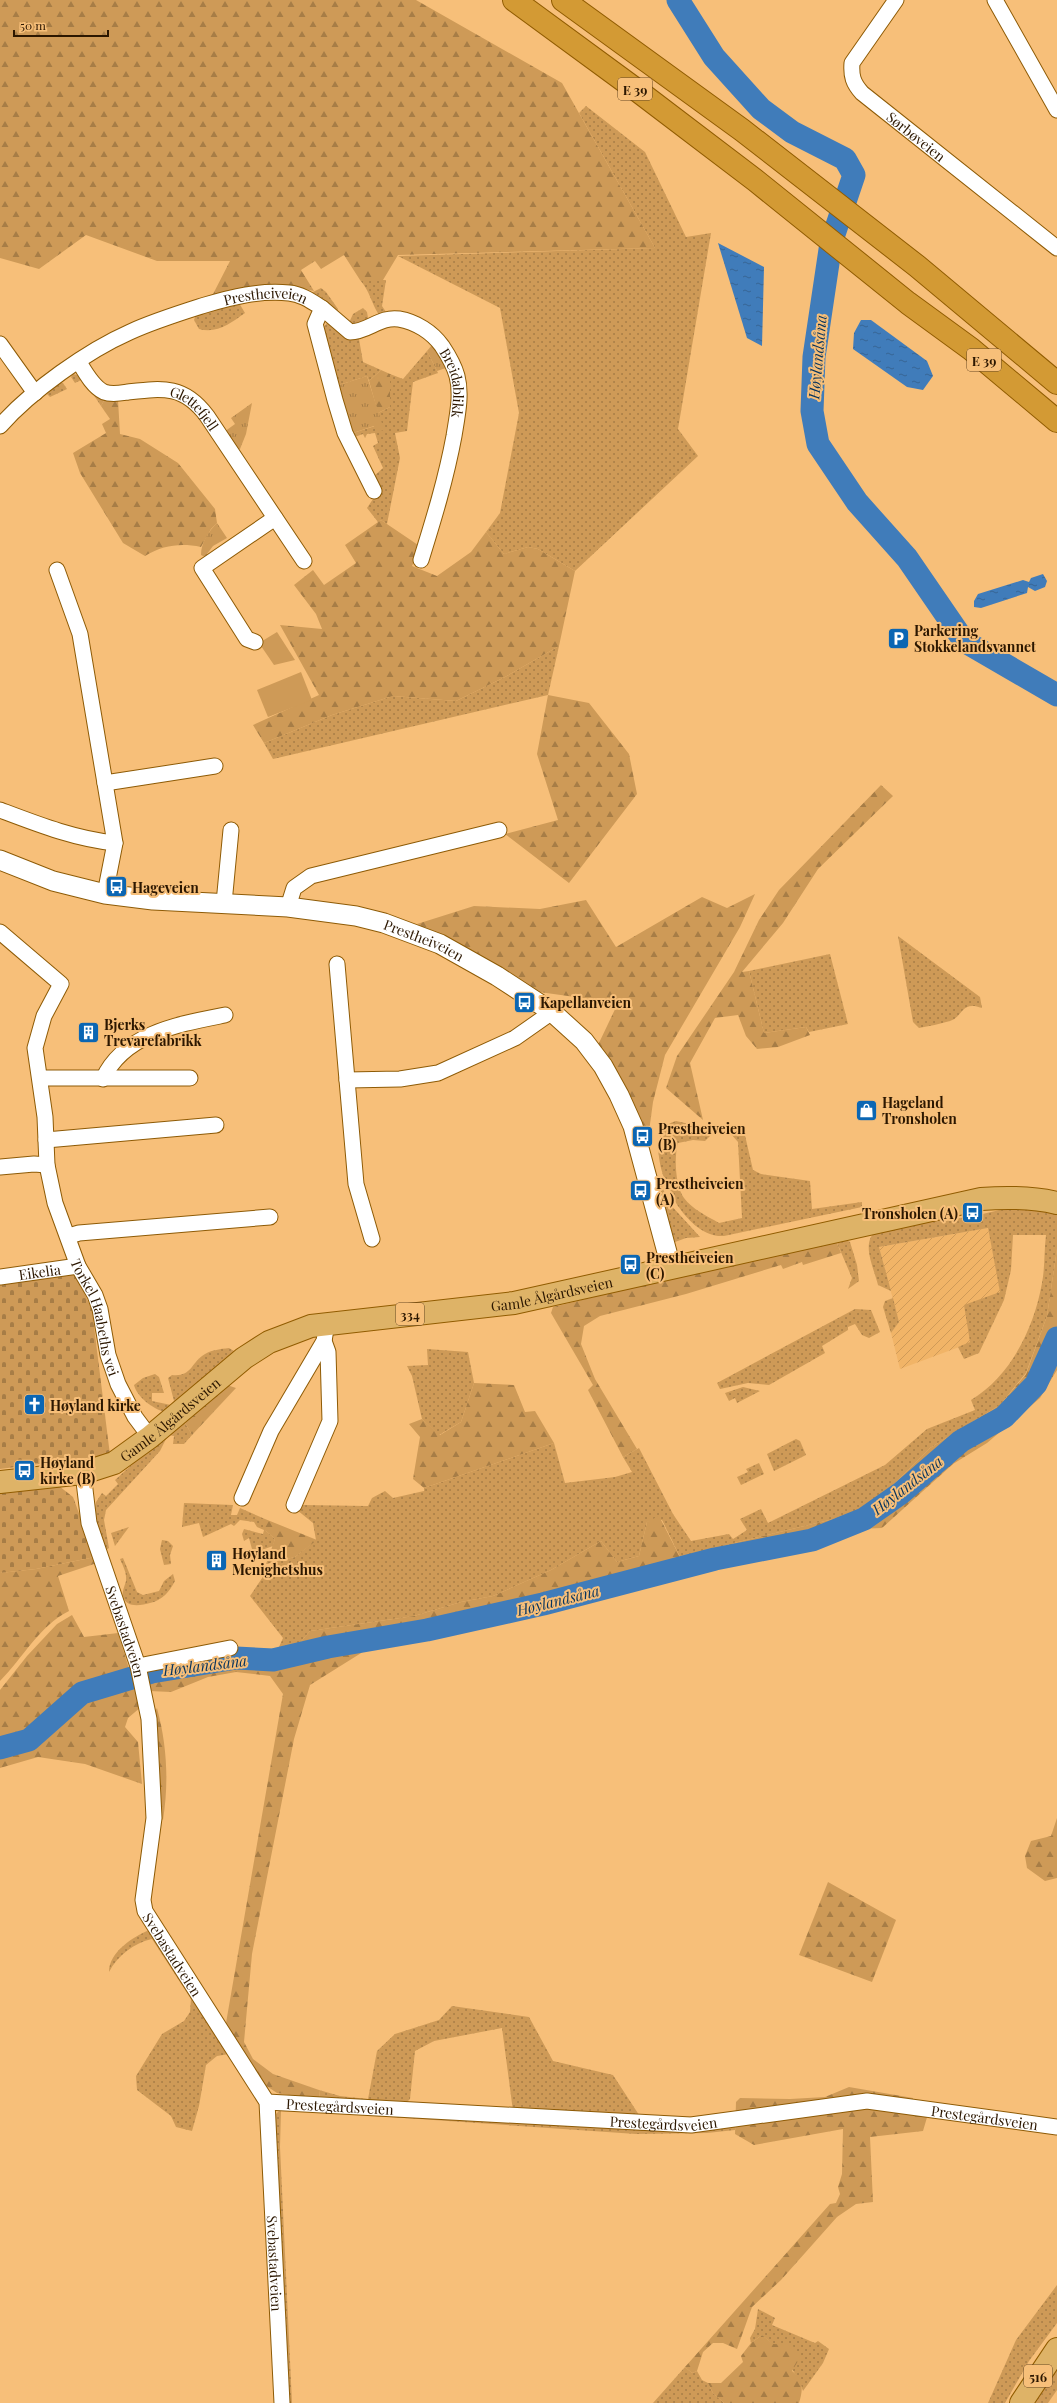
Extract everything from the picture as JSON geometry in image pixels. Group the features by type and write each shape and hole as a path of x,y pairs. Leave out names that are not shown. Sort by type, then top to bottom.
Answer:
{"highway":[{"name":"E 39","path":"514,0 638,91 755,180 908,303 971,349 1057,421"},
{"name":"E 39","path":"563,0 647,59 917,266 1057,383"}],"main road":[{"name":"Gamle Ålgårdsveien","path":"0,1482 83,1473 114,1463 150,1437 226,1371 257,1349 284,1334 325,1332 514,1303 981,1199 1006,1197 1057,1203"},
{"name":"516","path":"1021,2403 1057,2349"}],"street":[{"name":"Sørbøveien","path":"896,0 852,63 851,76 855,85 1057,248"},
{"path":"995,0 1057,110"},
{"name":"Prestheiveien","path":"0,426 35,393 78,362 130,332 224,300 251,294 290,293 305,298 322,308 315,324 335,400 345,433 374,491"},
{"name":"Breidablikk","path":"322,308 350,332 358,332 377,321 398,318 423,328 436,338 451,361 457,376 458,414 445,484 421,560"},
{"path":"0,344 35,393"},
{"name":"Glettefjell","path":"78,362 94,384 103,392 118,394 160,389 173,390 190,397 207,416 304,561"},
{"path":"255,642 247,639 202,568 275,518"},
{"path":"57,570 80,634 115,843 105,894"},
{"path":"105,783 214,766"},
{"path":"0,810 64,832 90,839 115,843"},
{"path":"224,903 231,830"},
{"path":"288,907 294,888 310,876 499,830"},
{"name":"Prestheiveien","path":"0,860 53,881 105,894 153,900 288,907 356,916 415,933 440,944 497,976 552,1012 584,1041 603,1066 619,1095 633,1126 671,1267"},
{"name":"Torkel Haabeths vei","path":"0,932 61,984 44,1016 35,1048 40,1078 47,1166 55,1203 69,1236 78,1266 95,1295 100,1309 108,1355 120,1388 135,1417 150,1437"},
{"path":"337,964 356,1184 372,1239"},
{"path":"347,1080 400,1079 438,1073 516,1038 552,1012"},
{"path":"103,1079 116,1057 146,1037 194,1021 225,1015"},
{"path":"40,1078 190,1078"},
{"path":"46,1140 216,1125"},
{"path":"0,1167 34,1164 47,1166"},
{"path":"69,1236 79,1233 270,1216"},
{"name":"Eikelia","path":"0,1278 78,1266"},
{"path":"242,1498 274,1424 325,1332"},
{"path":"294,1505 330,1421 328,1352 325,1332"},
{"name":"Svebastadveien","path":"83,1473 89,1524 144,1687 153,1756 154,1818 143,1900 146,1911 267,2102 282,2403"},
{"path":"138,1668 230,1648"},
{"name":"Prestegårdsveien","path":"267,2102 691,2125 867,2101 1057,2127"}],"shaded area":[{"path":"988,1228 1001,1292 970,1343 900,1369 891,1333 899,1322 879,1247"}],"green space":[{"path":"0,0 416,0 562,83 655,248 398,255 383,280 360,280 344,255 321,269 315,261 301,270 314,291 281,285 211,298 230,261 157,261 86,235 39,269 0,258"},
{"path":"586,106 645,152 686,237 711,233 678,429 698,456 575,571 538,549 528,547 504,554 486,532 500,513 519,413 500,308 398,256 655,248 579,113"},
{"path":"360,280 386,280 382,306 388,315 379,315 366,288"},
{"path":"321,288 326,292 338,309 336,314 311,293"},
{"path":"239,303 245,313 224,327 212,330 199,329 194,320 196,314"},
{"path":"363,308 367,312 368,318 361,326 348,325 353,314"},
{"path":"327,323 336,325 350,336 359,339 363,362 381,370 369,381 367,376 336,386 322,329"},
{"path":"432,345 449,367 437,371 427,351"},
{"path":"427,351 438,373 413,382 407,431 395,433 400,458 387,524 381,520 378,522 367,508 379,490 373,477 383,468 373,446 378,443 375,433 367,434 365,438 363,434 352,438 350,434 375,426 383,430 378,413 390,407 390,374 403,379"},
{"path":"381,370 390,374 390,407 378,413 369,381"},
{"path":"73,374 82,376 106,397 101,406 83,379 75,383 71,377"},
{"path":"367,376 384,430 377,432 374,426 350,434 336,386"},
{"path":"59,382 63,383 67,389 50,397 47,394"},
{"path":"106,397 118,400 120,434 140,439 178,463 215,509 217,523 211,529 201,547 186,545 172,546 159,549 145,556 123,543 80,473 73,453 106,433 102,424 110,419 101,406"},
{"path":"252,403 246,434 240,449 237,450 224,432 235,424 231,418"},
{"path":"381,520 421,547 412,566 437,576 471,552 486,532 504,554 528,547 538,549 575,571 559,646 505,677 456,701 393,696 332,715 264,743 253,725 319,695 280,625 322,629 316,614 294,585 313,570 324,585 356,563 345,545"},
{"path":"217,523 227,538 213,546 207,554 207,558 201,555 202,546 208,534"},
{"path":"277,632 295,660 274,665 259,643"},
{"path":"559,646 548,695 273,759 264,743 332,715 393,696 456,701 505,677"},
{"path":"301,672 312,700 268,717 257,690"},
{"path":"548,695 589,703 629,754 637,794 569,883 505,834 558,820 537,754"},
{"path":"881,785 893,796 818,869 783,923 742,972 749,971 764,1033 806,1027 810,1035 778,1047 757,1049 746,1036 738,1015 715,1018 690,1063 703,1120 666,1088 677,1056 734,972 759,920 779,890"},
{"path":"755,894 740,927 665,1055 653,1102 648,1139 636,1120 619,1075 598,1045 618,1003 532,991 417,924 474,906 540,909 586,900 616,947 702,897 727,908"},
{"path":"898,936 980,997 982,1008 970,1006 950,1021 919,1028 913,1022"},
{"path":"830,954 848,1024 809,1032 806,1027 764,1033 749,971"},
{"path":"676,1121 707,1128 710,1136 705,1141 693,1140 678,1143 676,1163 677,1179 681,1193 687,1202 700,1212 719,1223 742,1218 738,1142 731,1134 724,1135 718,1132 718,1127 735,1125 744,1131 753,1170 761,1174 810,1181 812,1209 862,1202 862,1207 724,1236 707,1233 691,1221 677,1204 666,1184 660,1163 659,1144 664,1129"},
{"path":"661,1183 668,1202 700,1237 686,1238 675,1242 658,1185"},
{"path":"1017,1206 1057,1212 1057,1249 1047,1316 1026,1373 1000,1405 930,1448 881,1497 850,1515 734,1543 681,1559 662,1520 647,1522 639,1556 617,1562 601,1541 551,1570 493,1596 461,1602 414,1616 310,1631 294,1650 275,1656 283,1638 250,1596 273,1562 295,1557 316,1540 313,1523 297,1510 303,1505 368,1506 372,1498 385,1491 393,1498 424,1491 424,1488 554,1443 565,1483 615,1477 632,1472 623,1457 639,1448 673,1514 691,1541 729,1534 733,1539 747,1530 740,1519 761,1509 768,1523 885,1465 927,1429 975,1410 971,1400 998,1378 1009,1364 1027,1333 1038,1300 1043,1277 1046,1235 1013,1235 1011,1270 1004,1300 979,1353 964,1359 958,1347 970,1342 964,1305 1000,1292 988,1228 879,1247 891,1291 878,1285 869,1254 869,1242 871,1237 877,1232 887,1228 916,1222 969,1217 970,1222 980,1220 978,1215"},
{"path":"835,1238 842,1238 850,1242 857,1265 859,1281 848,1289 852,1278"},
{"path":"835,1238 841,1253 803,1265 802,1262 783,1269 781,1265 686,1294 600,1316 584,1326 581,1344 595,1379 637,1449 623,1457 588,1390 593,1385 551,1313 553,1307"},
{"path":"1057,1249 1057,1370 1040,1398 987,1443 953,1464 882,1528 857,1529 701,1570 366,1650 310,1685 294,1739 252,1954 244,2042 253,2059 273,2074 319,2090 320,2100 277,2093 265,2085 226,2023 283,1694 270,1676 236,1672 208,1677 171,1692 149,1691 145,1676 171,1667 226,1654 275,1656 294,1650 310,1631 414,1616 461,1602 493,1596 551,1570 601,1541 617,1562 639,1556 647,1522 659,1516 681,1559 734,1543 850,1515 881,1497 930,1448 1000,1405 1026,1374 1047,1316"},
{"path":"75,1273 92,1310 110,1455 0,1469 0,1284"},
{"path":"893,1298 899,1322 891,1333 883,1307 885,1301"},
{"path":"855,1309 871,1310 880,1332 869,1338 862,1335 855,1324 848,1327 848,1330 822,1346 825,1353 769,1385 748,1383 720,1389 717,1383"},
{"path":"229,1348 234,1351 235,1357 165,1412 146,1402 138,1394 134,1385 143,1378 155,1374 159,1377 164,1393 152,1393 152,1401 171,1405 174,1401 168,1378 172,1375 187,1372 198,1359 208,1352"},
{"path":"427,1349 468,1352 474,1383 461,1422 439,1435 422,1419 412,1376 407,1366 428,1365"},
{"path":"474,1383 514,1385 525,1412 535,1411 554,1443 424,1488 413,1479 420,1437 409,1424 422,1419 440,1435 461,1422"},
{"path":"224,1384 236,1388 192,1435 184,1421"},
{"path":"743,1387 760,1391 737,1403 735,1398 729,1401 725,1393"},
{"path":"184,1421 192,1435 184,1444 173,1444 174,1436 168,1435 160,1451 106,1510 104,1520 109,1548 106,1550 94,1515 96,1502 102,1493 106,1496 118,1484 115,1480 157,1442"},
{"path":"796,1439 800,1441 806,1455 774,1471 767,1454"},
{"path":"759,1463 764,1474 741,1485 737,1477 748,1472 746,1469"},
{"path":"59,1486 73,1497 95,1557 36,1569 0,1573 0,1491"},
{"path":"184,1503 233,1505 231,1515 237,1515 240,1508 265,1519 265,1530 275,1539 273,1546 253,1553 249,1538 244,1541 242,1534 244,1529 263,1534 264,1530 257,1527 254,1522 240,1520 234,1526 231,1524 203,1537 199,1523 182,1527"},
{"path":"265,1519 317,1540 295,1557 266,1564 275,1539 265,1530"},
{"path":"129,1527 115,1546 111,1533"},
{"path":"162,1540 168,1541 173,1546 170,1555 171,1564 164,1565 160,1549"},
{"path":"95,1557 97,1563 58,1576 69,1611 58,1617 40,1634 0,1681 0,1573 36,1569"},
{"path":"123,1558 137,1592 143,1595 159,1591 164,1581 173,1574 175,1581 168,1592 155,1602 143,1605 127,1603 123,1596 126,1575 120,1559"},
{"path":"72,1615 84,1637 118,1633 141,1707 128,1718 125,1727 138,1742 142,1784 85,1764 38,1757 0,1768 0,1690 27,1656 57,1624"},
{"path":"157,1708 163,1736 166,1764 166,1792 163,1820 160,1817 160,1766 154,1713"},
{"path":"1057,1818 1057,1878 1045,1881 1027,1868 1025,1856 1031,1841 1051,1836"},
{"path":"828,1882 896,1920 872,1982 799,1955"},
{"path":"149,1930 155,1936 229,2054 217,2056 206,2065 199,2106 192,2131 176,2127 171,2116 137,2090 136,2076 162,2034 184,2021 190,2012 191,1999 152,1939 139,1943 127,1951 117,1960 109,1972 110,1965 117,1952 129,1941"},
{"path":"452,2006 529,2017 553,2061 613,2075 641,2118 513,2111 502,2028 434,2041 415,2051 410,2099 404,2105 320,2100 319,2090 340,2096 368,2099 377,2051 395,2034 439,2020"},
{"path":"849,2087 913,2098 914,2112 928,2114 923,2131 870,2137 873,2202 856,2204 837,2217 781,2280 752,2307 737,2349 723,2343 713,2343 703,2352 697,2371 692,2373 685,2367 830,2204 836,2203 840,2194 838,2187 842,2174 843,2129 754,2145 735,2134 736,2102 740,2098 790,2099 825,2097"},
{"path":"281,2111 280,2147 292,2403 289,2403 275,2115"},
{"path":"302,2111 735,2124 735,2130 707,2133 636,2134"},
{"path":"1057,2285 1057,2323 1029,2361 1005,2403 988,2403 1016,2340"},
{"path":"758,2309 775,2318 772,2325 815,2343 818,2341 829,2349 823,2363 803,2391 797,2376 768,2340 762,2335 751,2343 750,2338 755,2329"},
{"path":"762,2335 773,2344 792,2345 801,2356 792,2371 799,2378 802,2386 799,2403 724,2403 713,2393 708,2383 721,2383 743,2362 741,2356 751,2343"},
{"path":"685,2367 692,2373 697,2371 702,2380 708,2383 713,2393 724,2403 653,2403"},
{"path":"1057,2367 1057,2390 1048,2403 1033,2403"}],"water":[{"path":"718,243 764,267 762,346 747,338"},
{"path":"861,320 871,320 927,361 933,376 923,390 907,387 853,349 854,333"},
{"path":"1043,574 1047,581 1045,587 1035,591 1028,587 1027,593 981,608 974,607 974,601 978,594 1023,580 1029,582 1031,578"}],"waterway":[{"name":"Høylandsåna","path":"678,0 714,57 761,109 792,132 845,159 854,175 831,243 814,357 812,411 818,444 857,502 907,558 964,641 1057,695"},
{"name":"Høylandsåna","path":"0,1748 29,1740 82,1693 152,1672 236,1658 273,1660 328,1647 427,1630 543,1604 715,1559 812,1540 864,1519 901,1493 961,1441 1004,1417 1036,1384 1057,1338"}],"place":[{"name":"Parkering Stokkelandsvannet","path":"898,638"},
{"name":"Hageveien","path":"117,887"},
{"name":"Kapellanveien","path":"525,1002"},
{"name":"Bjerks Trevarefabrikk","path":"89,1032"},
{"name":"Hageland Tronsholen","path":"866,1110"},
{"name":"Prestheiveien (B)","path":"643,1136"},
{"name":"Prestheiveien (A)","path":"640,1191"},
{"name":"Tronsholen (A)","path":"973,1213"},
{"name":"Prestheiveien (C)","path":"630,1265"},
{"name":"Høyland kirke","path":"34,1405"},
{"name":"Høyland kirke (B)","path":"25,1470"},
{"name":"Høyland Menighetshus","path":"216,1561"}]}
